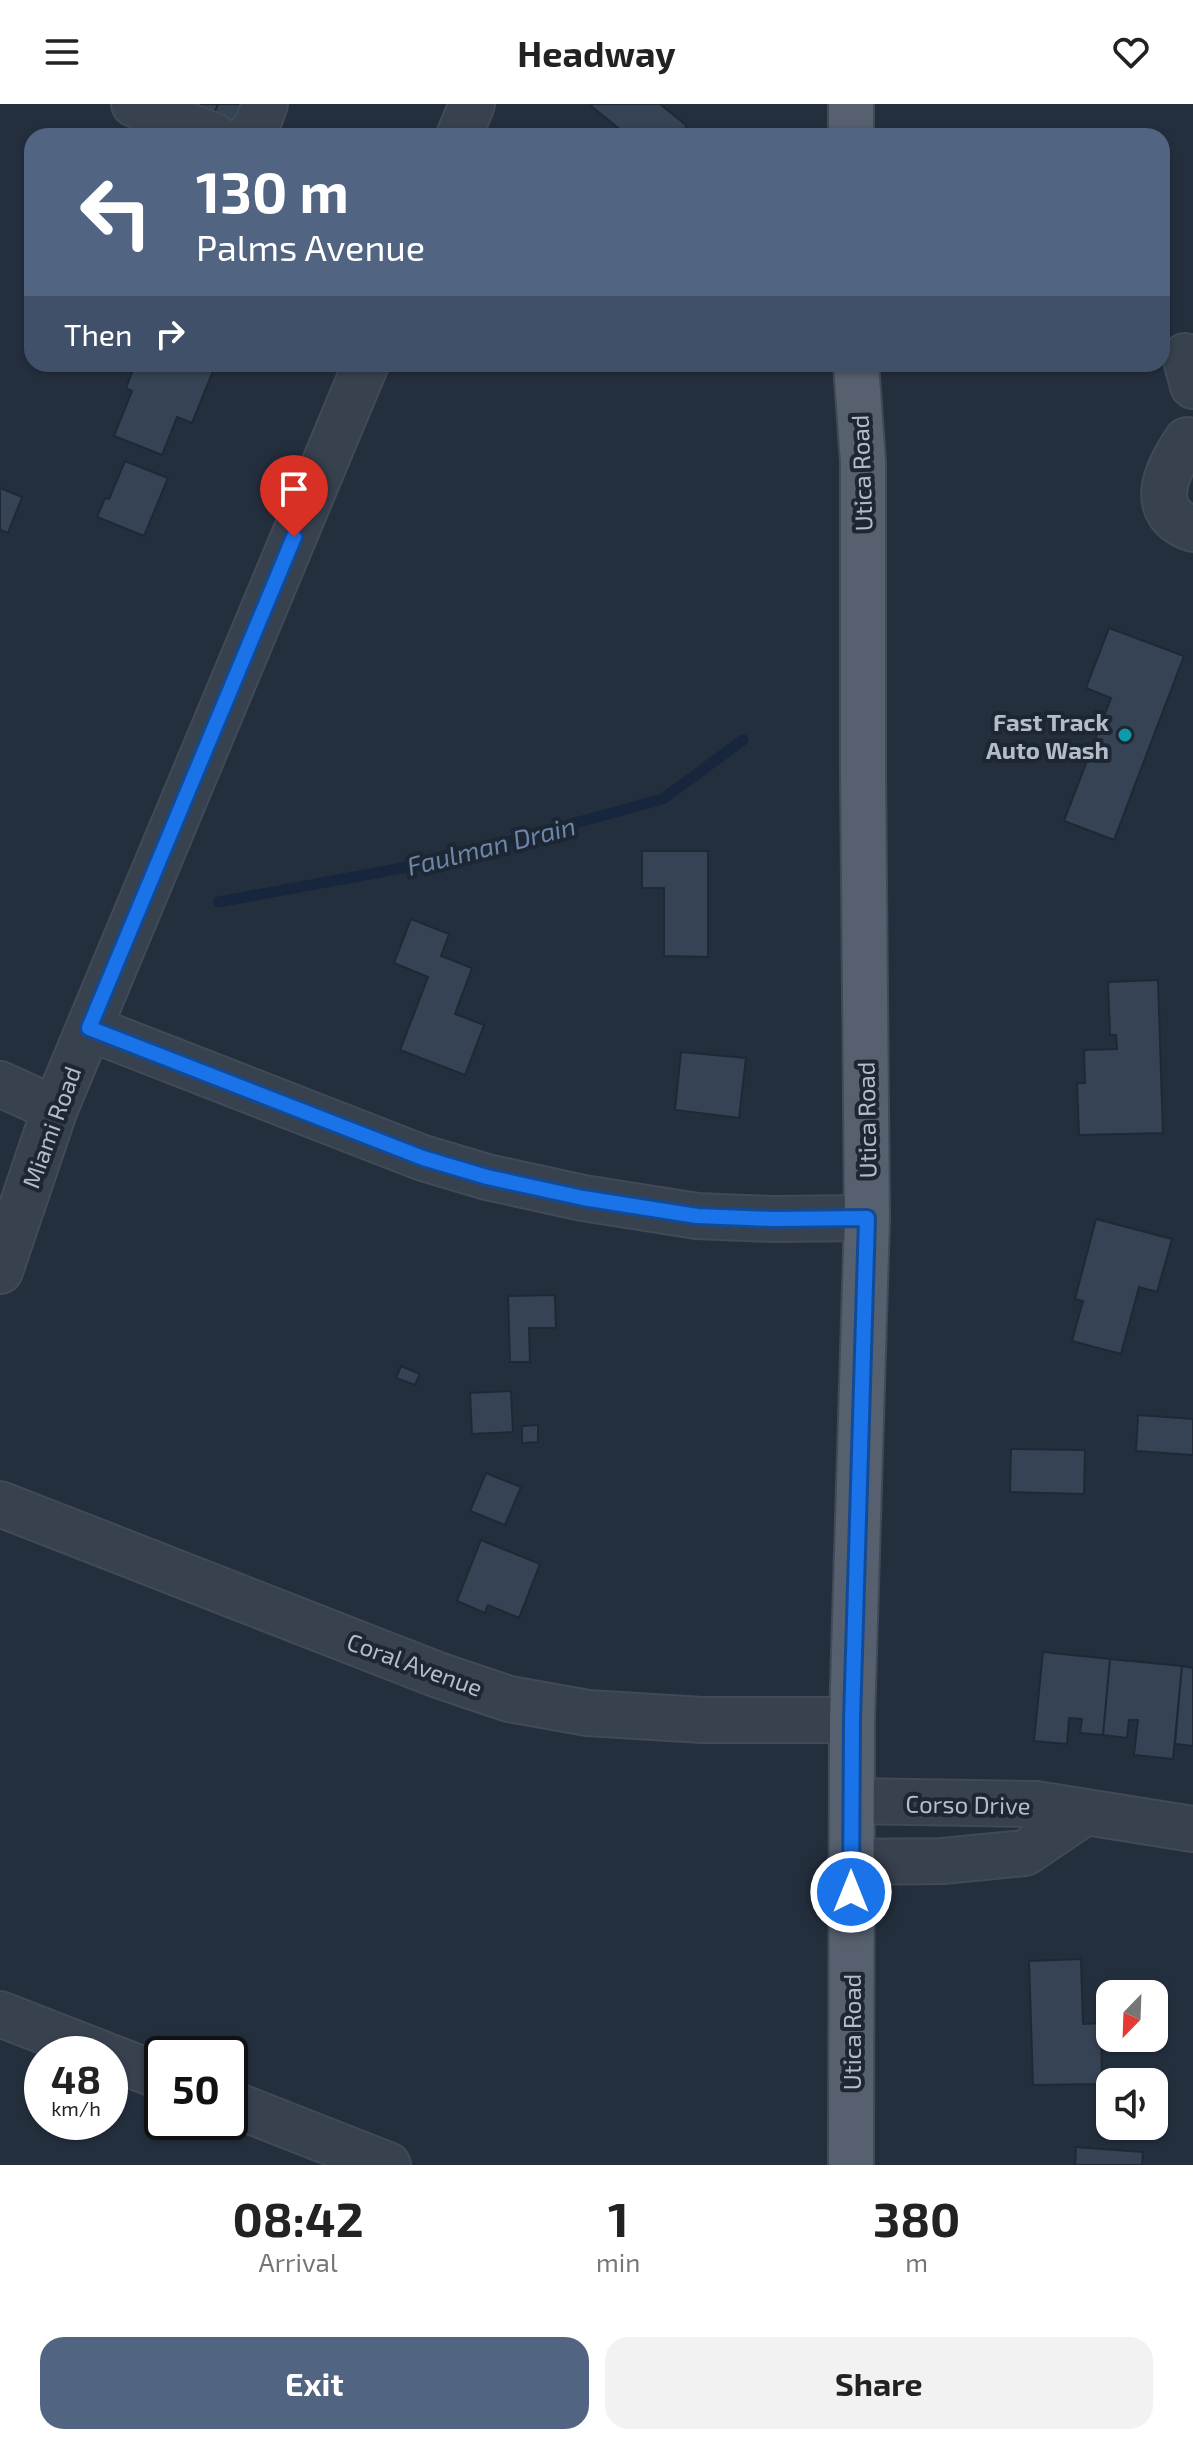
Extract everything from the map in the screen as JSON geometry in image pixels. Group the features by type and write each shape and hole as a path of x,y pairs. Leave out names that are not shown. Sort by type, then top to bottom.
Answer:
{"main road":[{"path":"851,104 851,128"},
{"name":"Utica Road","path":"851,2165 852,1720 867,1218 863,462 857,372"}],"street":[{"path":"134,104 194,128"},
{"path":"255,128 265,104"},
{"path":"462,128 472,104"},
{"name":"Miami Road","path":"0,1271 55,1109 363,372"},
{"path":"1191,444 1172,462 1165,478 1164,494 1174,518 1193,529"},
{"path":"89,1028 423,1158 487,1177 583,1198 697,1216 867,1218"},
{"path":"0,1084 55,1109"},
{"name":"Coral Avenue","path":"0,1504 438,1675 509,1699 616,1715 702,1720 852,1720"},
{"name":"Corso Drive","path":"852,1801 1036,1804 1193,1829"},
{"name":"Corso Drive","path":"851,1862 943,1861 1025,1853 1084,1813"},
{"path":"0,2014 57,2036"},
{"path":"248,2110 388,2165"}],"building":[{"path":"180,104 218,104 212,119"},
{"path":"218,104 257,104 248,128 234,128 212,119"},
{"path":"660,104 687,126 618,128 591,106"},
{"path":"132,372 213,372 192,423 177,417 162,455 114,436 132,391 126,388"},
{"path":"125,461 168,478 144,536 97,517 105,498 109,499"},
{"path":"0,488 22,497 8,533 0,530"},
{"name":"Fast Track Auto Wash","path":"1109,628 1184,656 1114,840 1064,821 1111,698 1086,688"},
{"path":"642,851 708,851 708,957 664,956 664,888 642,888"},
{"path":"411,919 449,934 441,956 472,968 455,1014 484,1025 465,1075 400,1050 428,977 394,963"},
{"path":"1158,980 1163,1133 1079,1135 1077,1083 1085,1083 1084,1050 1117,1049 1116,1035 1110,1035 1108,982"},
{"path":"681,1052 746,1058 739,1118 675,1110"},
{"path":"1096,1219 1172,1239 1157,1292 1139,1287 1121,1354 1072,1341 1083,1301 1075,1299"},
{"path":"555,1295 556,1328 529,1328 530,1362 510,1362 508,1296"},
{"path":"401,1366 420,1374 415,1385 396,1378"},
{"path":"511,1391 513,1432 472,1434 470,1393"},
{"path":"1138,1415 1193,1419 1193,1455 1136,1451"},
{"path":"538,1425 538,1442 522,1443 522,1426"},
{"path":"1011,1449 1085,1450 1084,1494 1010,1492"},
{"path":"486,1473 521,1487 505,1525 470,1511"},
{"path":"481,1540 540,1564 519,1618 488,1605 485,1613 457,1601"},
{"path":"1043,1652 1110,1659 1103,1735 1080,1733 1082,1719 1069,1718 1067,1744 1034,1741"},
{"path":"1110,1659 1182,1666 1173,1759 1134,1755 1138,1720 1129,1720 1127,1738 1103,1735"},
{"path":"1182,1666 1193,1668 1193,1746 1175,1744"},
{"path":"1081,1959 1083,2024 1096,2023 1096,2052 1101,2052 1102,2068 1096,2068 1096,2084 1033,2085 1029,1961"},
{"path":"1076,2147 1143,2152 1142,2165 1075,2165"}],"waterway":[{"name":"Faulman Drain","path":"219,902 429,863 663,799 743,740"}],"place":[{"name":"Fast Track Auto Wash","path":"1125,735"}],"route":[{"path":"294,537 89,1028 423,1158 487,1177 583,1198 697,1216 867,1218 852,1720 851,1892"}]}
